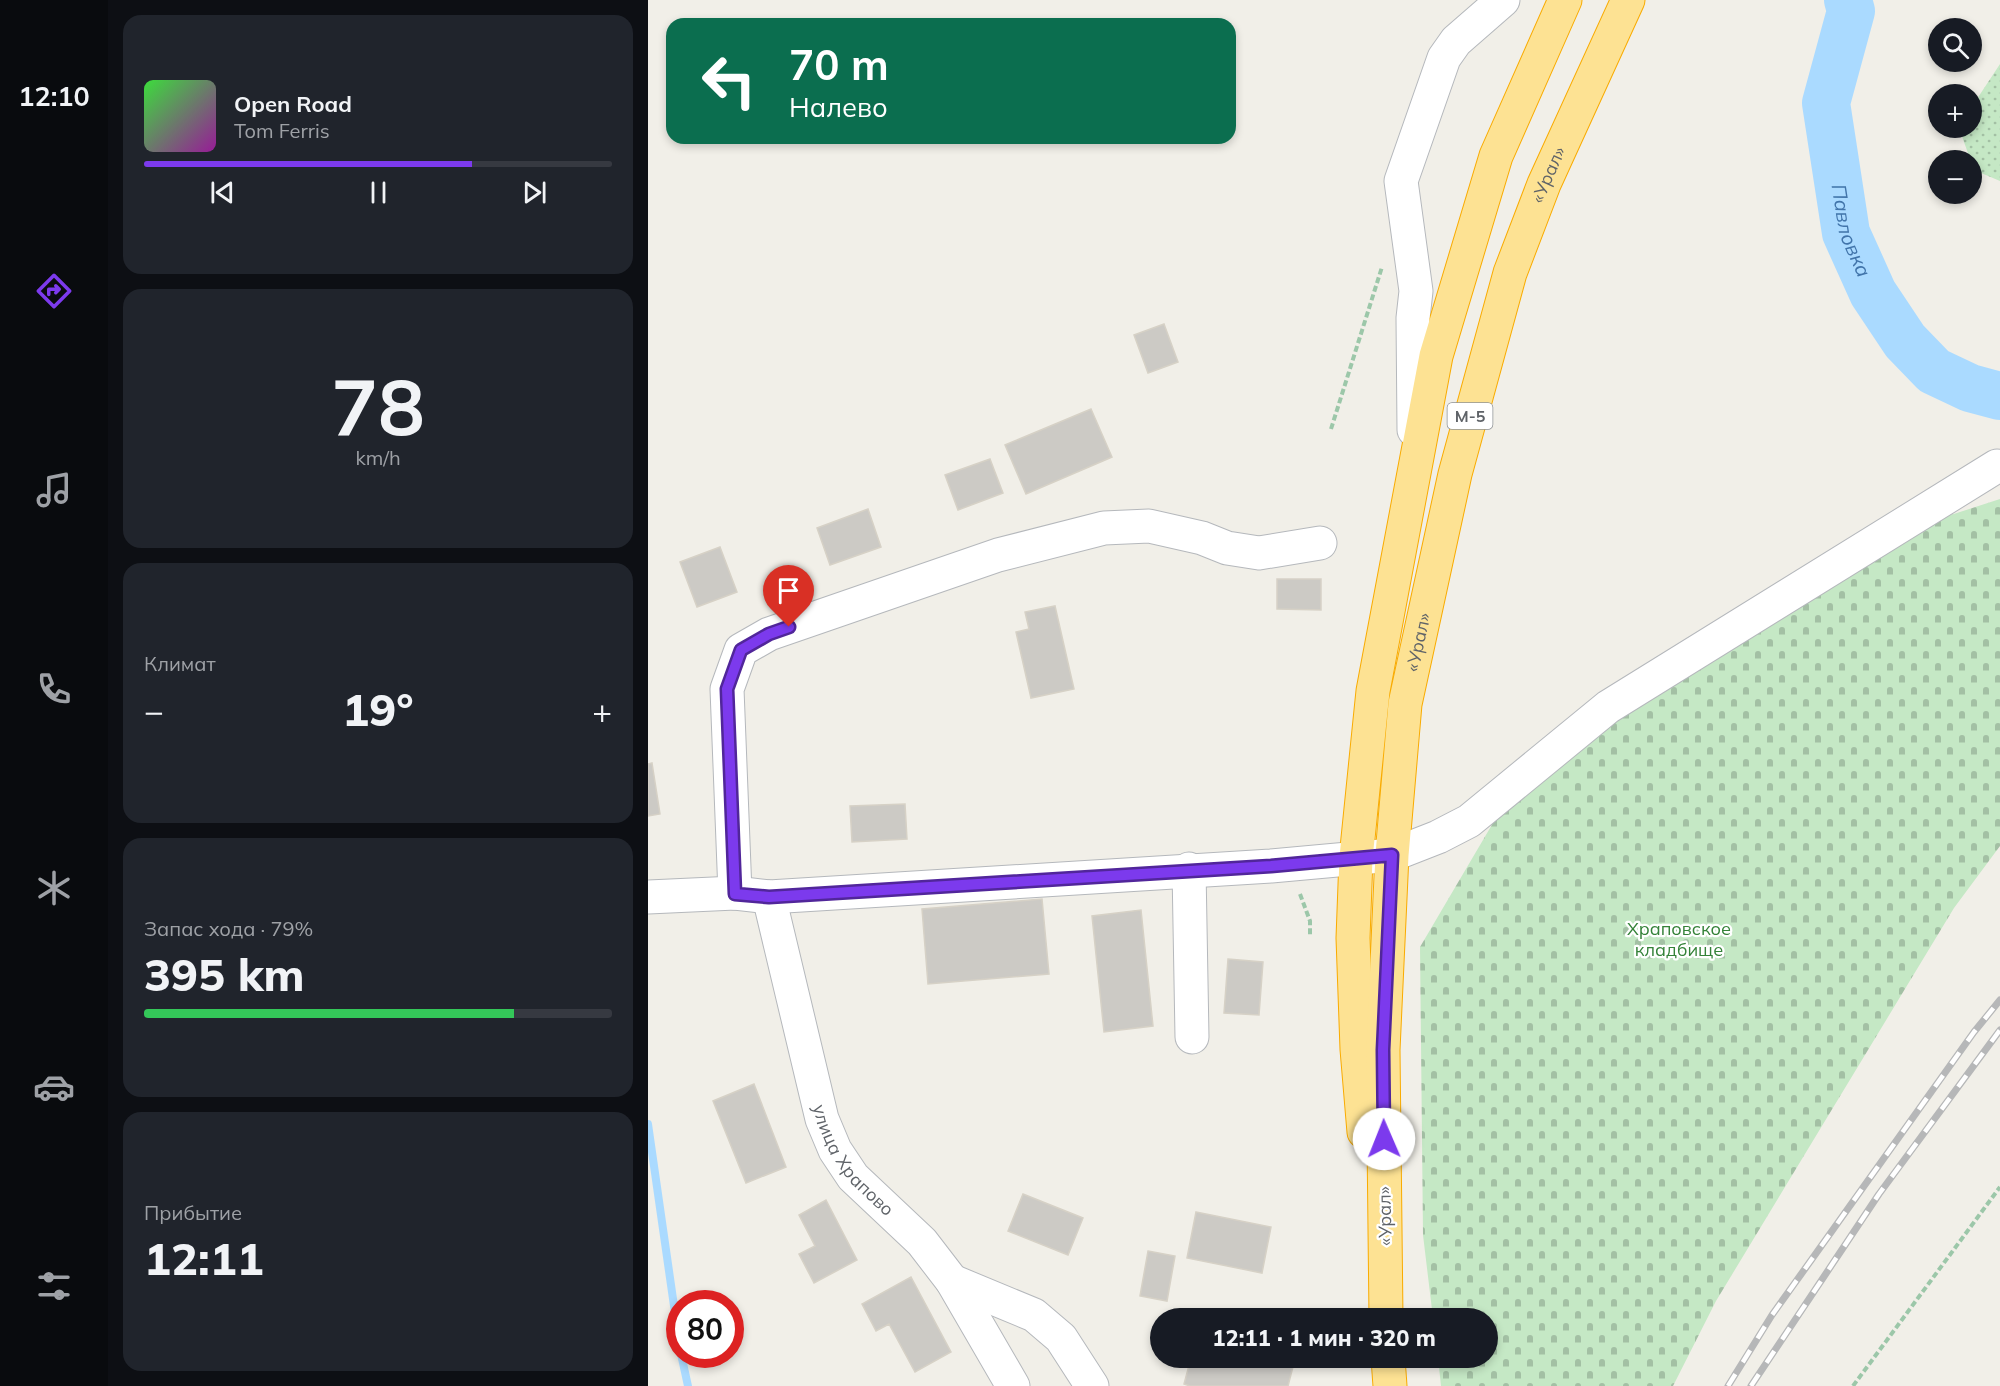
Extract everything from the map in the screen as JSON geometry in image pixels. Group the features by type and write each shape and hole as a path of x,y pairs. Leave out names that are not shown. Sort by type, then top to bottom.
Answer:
{"highway":[{"name":"«Урал»","path":"1384,1308 1365,1152 1357,1049 1353,938 1356,858 1373,691 1436,356 1496,156 1564,0"},
{"name":"«Урал»","path":"1385,1308 1383,1050 1392,855 1405,704 1455,474 1510,273 1544,184 1628,0"},
{"path":"1389,1368 1390,1386"}],"street":[{"path":"1415,463 1413,318 1416,291 1401,181 1444,58 1456,41 1503,0"},
{"path":"648,897 735,894 769,897 1189,869 1271,866 1392,855 1438,837 1469,821 1608,707 1997,466"},
{"path":"735,894 727,689 741,650 759,639 779,630 998,555 1104,528 1149,526 1202,538 1227,548 1259,553 1320,543"},
{"path":"1189,869 1192,1037"},
{"name":"улица Храпово","path":"769,897 822,1119 835,1149 853,1177 922,1242 952,1281 1013,1386"},
{"path":"952,1281 1034,1315 1061,1338 1092,1386"}],"path":[{"path":"1331,429 1384,259"},
{"path":"1297,890 1302,896 1310,921 1310,935"},
{"path":"1852,1386 2000,1187"}],"green space":[{"path":"2000,64 2000,181 1982,173 1982,150 1967,150 1963,138 1982,138 1982,91"},
{"name":"Храповское кладбище","path":"2000,499 2000,846 1954,908 1716,1301 1673,1386 1441,1386 1439,1368 1498,1368 1498,1308 1432,1308 1423,1235 1420,947 1513,789 1886,536"}],"building":[{"path":"1164,324 1178,362 1148,373 1134,335"},
{"path":"1091,409 1112,457 1026,494 1005,445"},
{"path":"990,459 1003,493 958,510 945,475"},
{"path":"868,509 881,547 830,565 817,528"},
{"path":"720,547 737,592 697,607 680,562"},
{"path":"1277,579 1321,579 1321,610 1277,609"},
{"path":"1055,606 1074,689 1031,698 1016,632 1029,629 1025,612"},
{"path":"652,763 660,814 648,816 648,764"},
{"path":"905,804 907,839 852,842 850,806"},
{"path":"1042,899 1049,974 928,984 922,909"},
{"path":"1141,910 1153,1026 1104,1032 1092,916"},
{"path":"1228,959 1263,962 1259,1015 1224,1013"},
{"path":"754,1084 786,1167 746,1183 713,1101"},
{"path":"1023,1194 1083,1218 1068,1255 1008,1231"},
{"path":"826,1200 857,1260 814,1283 799,1254 815,1246 799,1215"},
{"path":"1196,1212 1271,1227 1262,1273 1187,1258"},
{"path":"1148,1251 1175,1256 1167,1301 1140,1296"},
{"path":"911,1277 951,1352 915,1372 889,1324 876,1331 862,1304"},
{"path":"1188,1368 1293,1368 1288,1386 1190,1386 1184,1384"}],"waterway":[{"name":"Павловка","path":"1848,0 1851,11 1826,103 1846,233 1873,293 1905,341 1934,371 1970,388 2000,396"},
{"path":"648,1124 672,1290"},
{"path":"684,1368 688,1386"}],"railway":[{"path":"1728,1386 1772,1315 1974,1032 2000,1000"},
{"path":"1751,1386 1879,1194 2000,1030"}],"route":[{"path":"789,627 769,634 741,650 727,689 735,894 769,897 1189,869 1271,866 1392,855 1383,1050 1384,1139"}]}
